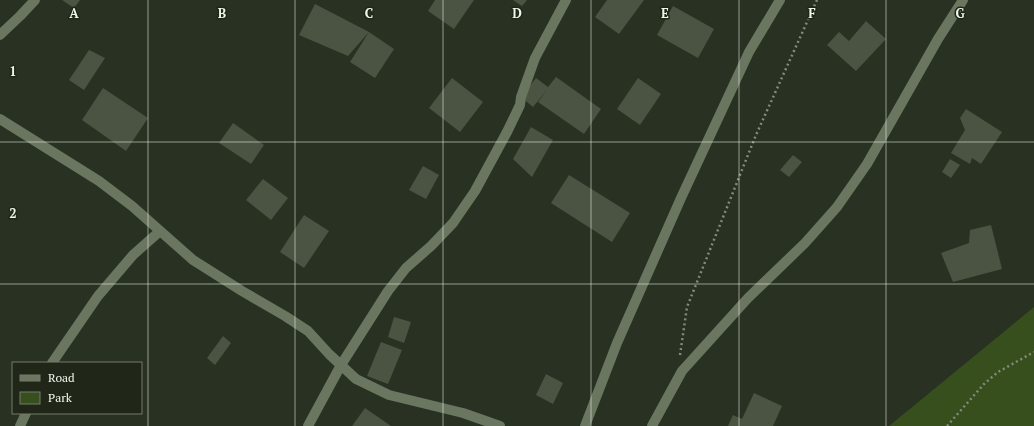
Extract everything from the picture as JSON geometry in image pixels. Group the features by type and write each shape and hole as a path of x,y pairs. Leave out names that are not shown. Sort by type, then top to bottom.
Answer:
{"street":[{"path":"0,35 36,0"},
{"path":"308,426 341,365 393,285 406,268 431,246 453,223 475,191 520,105 520,97 535,58 566,0"},
{"path":"585,426 617,343 681,198 749,52 780,0"},
{"path":"652,426 682,371 748,298 805,243 837,207 867,164 938,39 963,0"},
{"path":"0,119 99,182 132,206 193,260 242,292 285,316 308,331 329,354 356,379 389,395 463,412 500,426"},
{"path":"53,362 98,296 133,255 160,231"},
{"path":"20,426 26,414"}],"path":[{"path":"679,362 687,307 756,135 817,0"},
{"path":"947,426 984,384 998,372 1034,352"}],"green space":[{"path":"1034,307 1034,426 889,426"}],"building":[{"path":"62,0 80,0 74,8"},
{"path":"435,0 474,0 454,29 428,11"},
{"path":"513,0 527,0 522,6"},
{"path":"607,0 644,0 619,34 595,17"},
{"path":"315,4 369,32 348,56 299,35"},
{"path":"673,6 714,29 698,58 657,35"},
{"path":"866,21 886,39 856,71 827,45 839,32 849,41"},
{"path":"369,32 394,49 375,78 350,62"},
{"path":"89,50 105,58 84,90 69,80"},
{"path":"556,77 601,109 584,134 538,102 547,90 533,107 521,97 536,78 548,87"},
{"path":"452,78 483,102 460,132 429,108"},
{"path":"638,78 661,94 640,125 617,109"},
{"path":"103,88 148,118 126,151 82,120"},
{"path":"966,109 1002,132 981,164 972,158 970,164 951,153 965,130 960,118"},
{"path":"233,123 264,145 251,164 219,143"},
{"path":"531,127 553,140 532,177 513,159"},
{"path":"793,155 802,162 789,177 780,170"},
{"path":"950,159 960,165 951,178 942,172"},
{"path":"423,166 439,175 426,199 409,190"},
{"path":"569,175 630,213 612,242 551,203"},
{"path":"263,179 288,198 271,220 246,200"},
{"path":"304,215 329,231 304,268 280,252"},
{"path":"991,225 1002,269 953,282 941,253 969,243 970,230"},
{"path":"394,317 411,322 404,343 388,337"},
{"path":"223,336 231,343 215,365 207,358"},
{"path":"381,342 402,350 388,384 367,376"},
{"path":"546,374 563,383 553,404 536,395"},
{"path":"754,393 782,406 773,426 728,426 733,415 742,419"},
{"path":"365,408 391,426 352,426"}]}
